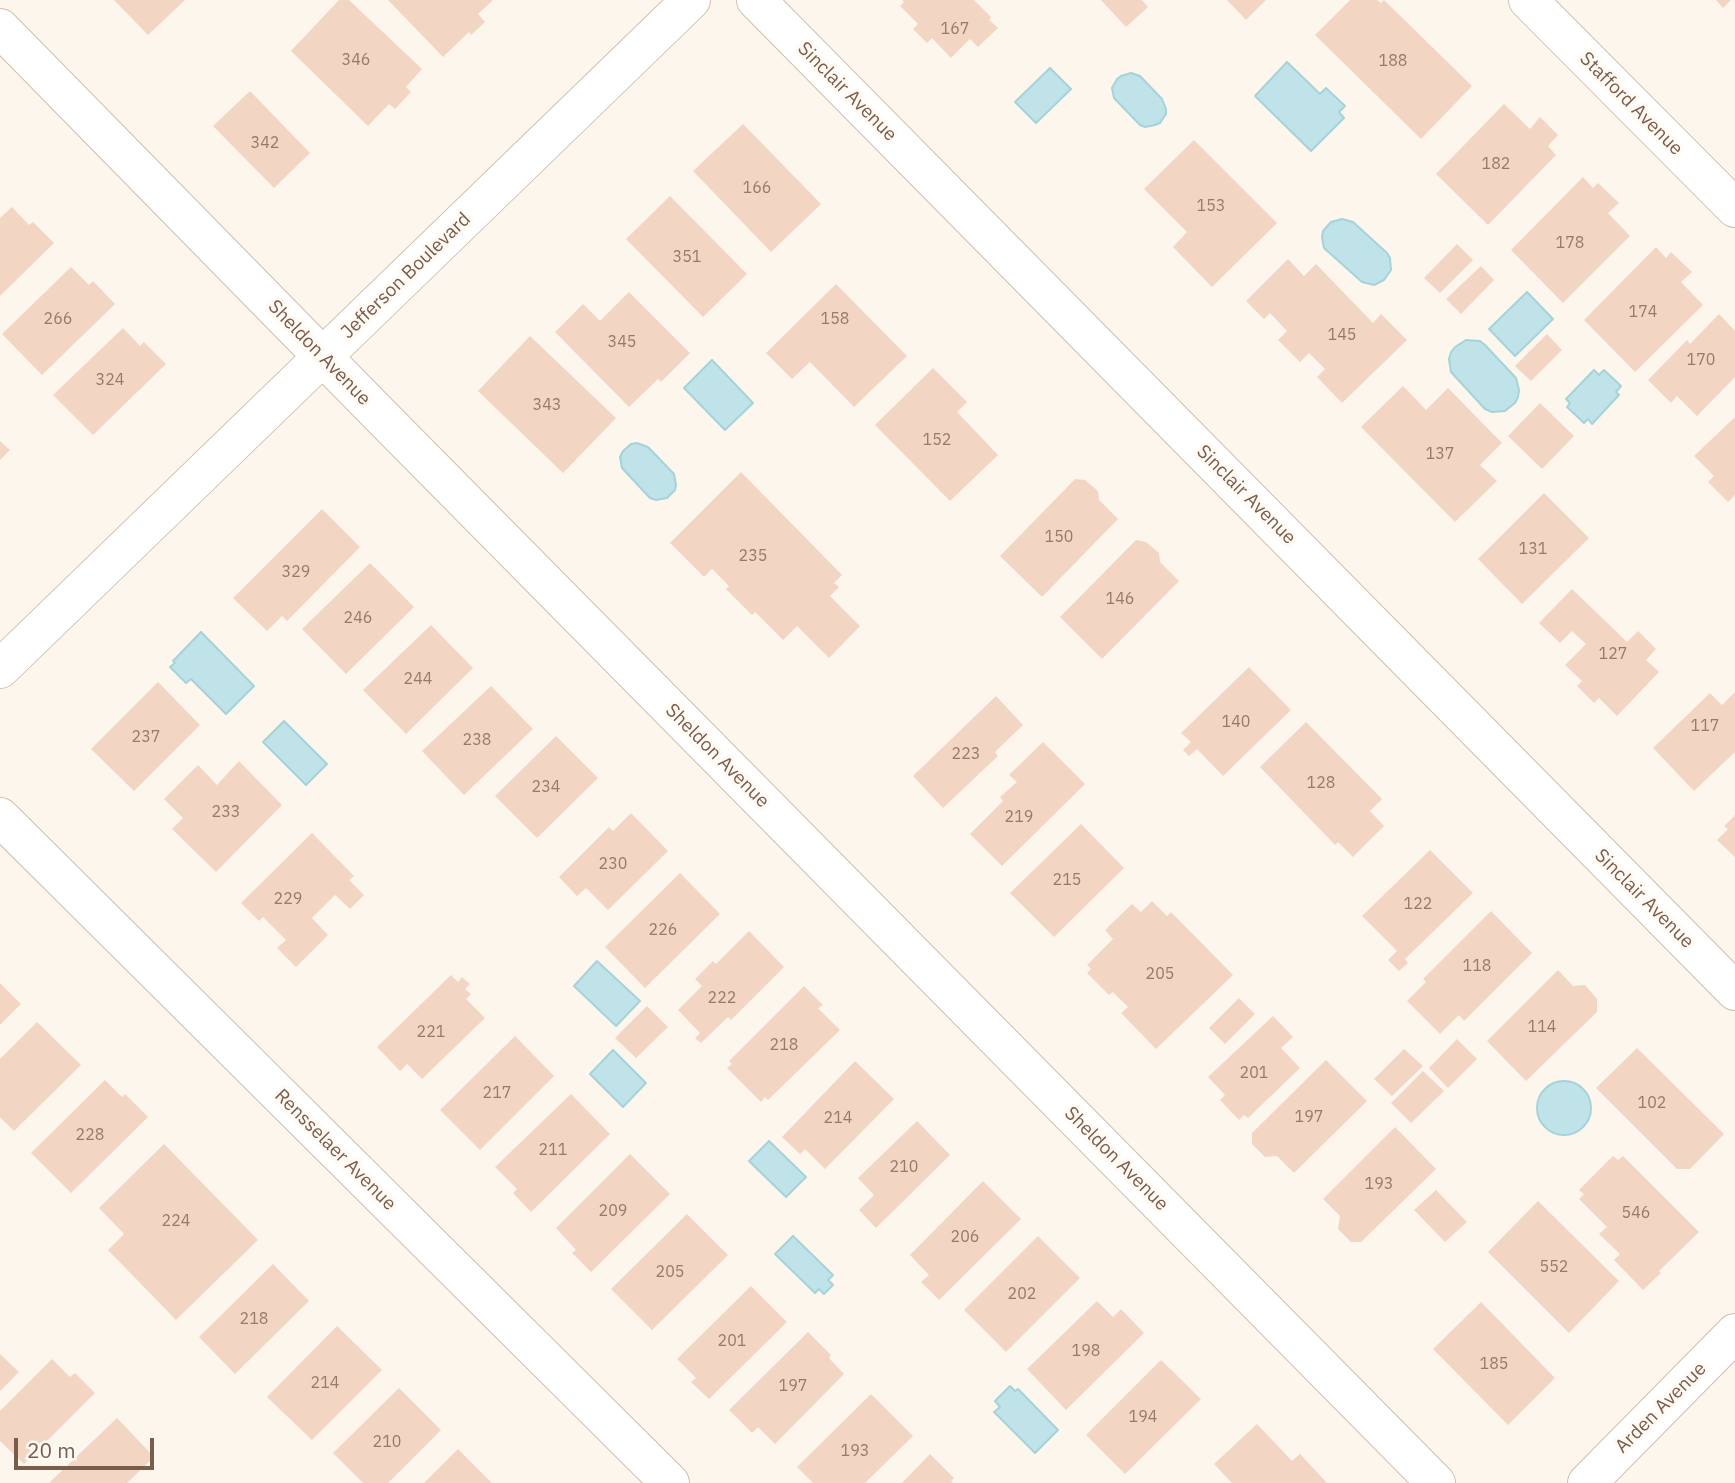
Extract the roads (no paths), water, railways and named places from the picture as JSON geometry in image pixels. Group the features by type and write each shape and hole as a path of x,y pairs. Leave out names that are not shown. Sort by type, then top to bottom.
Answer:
{"street":[{"name":"Jefferson Boulevard","path":"0,669 691,0"},
{"name":"Sinclair Avenue","path":"756,0 1735,990"},
{"name":"Stafford Avenue","path":"1528,0 1735,208"},
{"name":"Sheldon Avenue","path":"0,28 1436,1483"},
{"name":"Rensselaer Avenue","path":"0,817 670,1483"},
{"name":"Arden Avenue","path":"1587,1483 1735,1333"}],"water":[{"path":"1287,62 1320,94 1326,88 1345,106 1339,112 1344,118 1311,151 1255,96"},
{"path":"1050,68 1071,89 1036,123 1015,102"},
{"path":"1131,73 1140,76 1162,99 1166,114 1160,123 1145,127 1140,125 1114,98 1112,88 1117,79"},
{"path":"1342,219 1353,222 1387,253 1391,270 1384,280 1374,285 1362,282 1324,248 1323,231 1331,222"},
{"path":"1527,292 1553,319 1515,356 1489,329"},
{"path":"1466,340 1480,341 1516,378 1518,397 1505,411 1492,412 1485,409 1451,372 1451,352"},
{"path":"712,360 753,403 725,430 684,388"},
{"path":"1594,370 1599,375 1604,370 1621,386 1616,392 1619,395 1592,424 1588,419 1584,423 1567,407 1570,403 1566,399"},
{"path":"631,444 648,447 674,474 675,490 667,498 650,498 622,468 620,457 623,451"},
{"path":"201,632 254,686 226,714 191,679 186,683 170,667"},
{"path":"284,721 327,764 306,785 263,742"},
{"path":"597,961 640,1001 616,1026 574,986"},
{"path":"613,1050 646,1083 623,1107 590,1074"},
{"path":"1564,1081 1583,1089 1591,1108 1583,1127 1564,1135 1545,1127 1537,1108 1545,1089"},
{"path":"769,1141 806,1177 786,1197 749,1161"},
{"path":"793,1236 833,1275 828,1280 833,1285 824,1294 819,1289 815,1293 775,1254"},
{"path":"1010,1386 1015,1391 1018,1389 1058,1430 1035,1453 994,1412 1000,1407 995,1401"}]}
